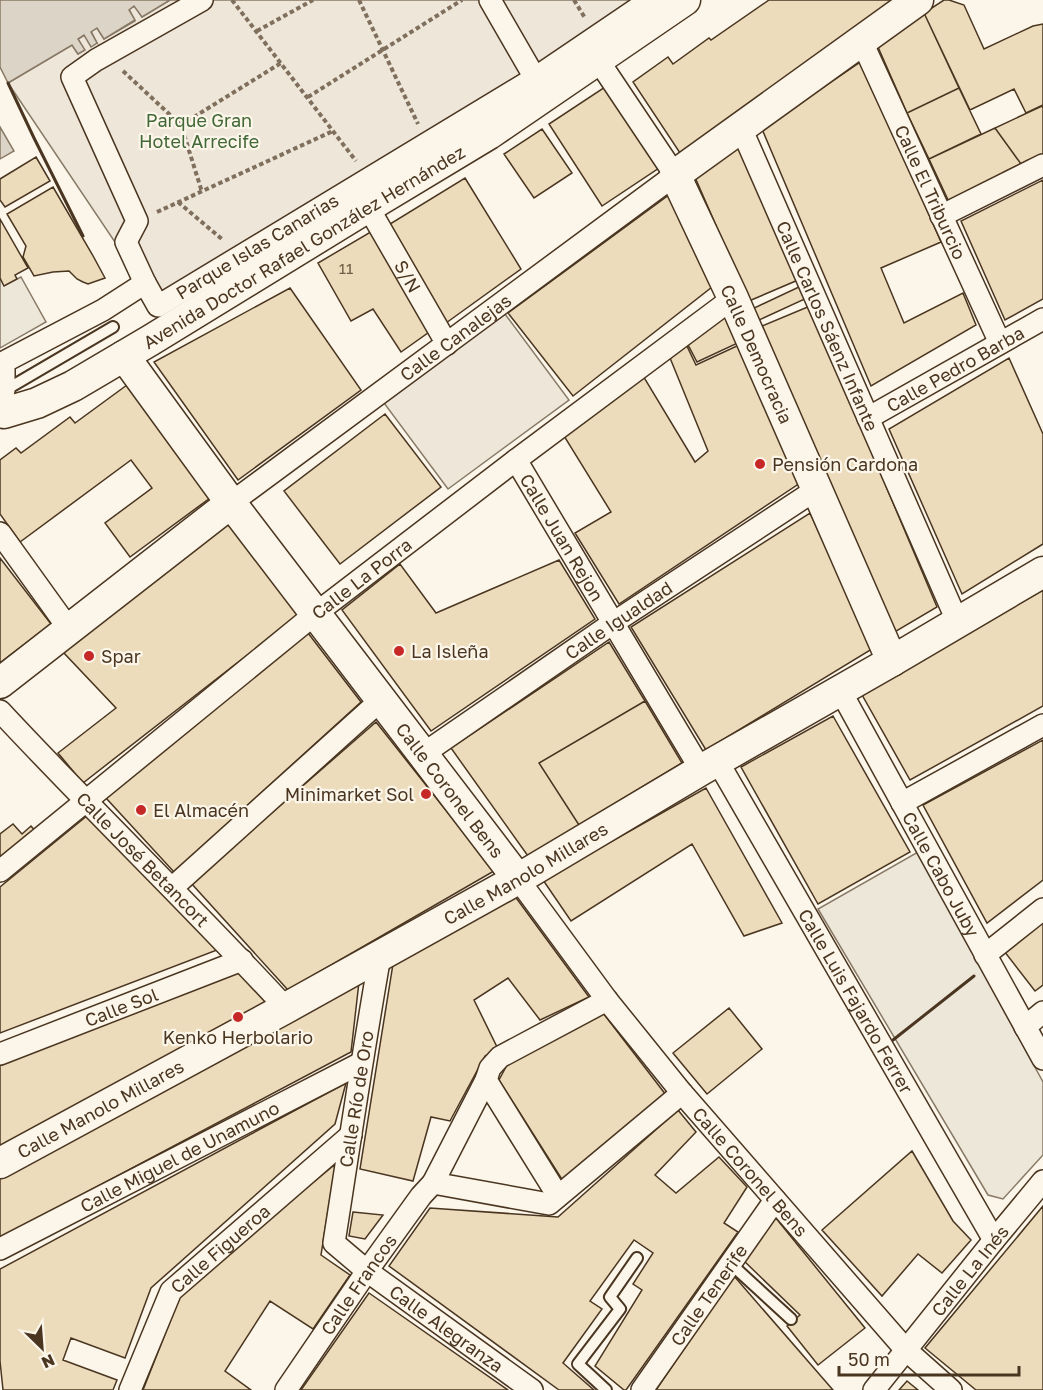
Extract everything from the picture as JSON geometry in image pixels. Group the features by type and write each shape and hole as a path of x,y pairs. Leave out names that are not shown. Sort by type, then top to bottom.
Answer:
{"main road":[{"name":"Calle Canalejas","path":"675,175 918,0"},
{"name":"Avenida Doctor Rafael González Hernández","path":"1,398 4,413 37,403 73,386 124,356 368,193 489,134 598,60 668,3"},
{"name":"Calle Democracia","path":"675,175 733,298 892,662"},
{"name":"Calle Coronel Bens","path":"124,356 231,503 518,879"},
{"name":"Calle Canalejas","path":"0,683 231,503"},
{"name":"Calle Manolo Millares","path":"0,1163 518,879 1043,572"}],"street":[{"path":"137,221 72,77 105,55 202,0"},
{"path":"500,3 535,78"},
{"name":"Parque Islas Canarias","path":"137,221 126,242 158,306 242,256 368,193 427,144 535,78 668,3"},
{"name":"Calle El Triburcio","path":"862,42 1000,343"},
{"name":"Calle Democracia","path":"598,60 675,175"},
{"name":"Calle Carlos Sáenz Infante","path":"741,128 958,622"},
{"path":"941,216 1043,165"},
{"name":"Calle Canalejas","path":"231,503 675,175"},
{"name":"S/N","path":"368,193 447,344"},
{"path":"1,398 4,362 103,310 145,282"},
{"name":"Calle La Porra","path":"0,872 315,614 733,298"},
{"name":"Calle Pedro Barba","path":"868,418 1043,319"},
{"name":"Calle Juan Rejon","path":"516,460 613,623 710,766"},
{"name":"Calle Igualdad","path":"423,754 613,623 817,489"},
{"path":"0,533 69,629"},
{"name":"Calle Cabo Juby","path":"840,690 1043,1059"},
{"path":"172,888 382,699"},
{"name":"Calle José Betancort","path":"0,711 286,1008"},
{"path":"902,803 1043,725"},
{"name":"Calle Luis Fajardo Ferrer","path":"710,766 994,1240"},
{"name":"Calle Coronel Bens","path":"518,879 607,1000 682,1093 906,1350 951,1390"},
{"path":"985,955 1043,909"},
{"name":"Calle Río de Oro","path":"334,1243 361,1063 380,956"},
{"name":"Calle Sol","path":"0,1054 242,960"},
{"name":"Calle Francos","path":"286,1390 367,1271 421,1196 433,1183 490,1068 500,1057 607,1000"},
{"path":"1024,1027 1043,1012"},
{"name":"Calle Miguel de Unamuno","path":"0,1249 361,1063"},
{"path":"486,1080 558,1196"},
{"path":"433,1183 549,1204 682,1093"},
{"name":"Calle Figueroa","path":"130,1390 171,1290 351,1135"},
{"name":"Calle La Inés","path":"874,1390 1043,1181"},
{"name":"Calle Tenerife","path":"642,1390 775,1200"},
{"name":"Calle Alegranza","path":"334,1243 367,1271 532,1390"}],"lane":[{"path":"1,398 113,327"},
{"path":"606,1390 578,1364 620,1309 610,1297 637,1258"},
{"path":"731,1264 792,1319"}],"path":[{"path":"232,0 333,131 368,193"},
{"path":"257,31 313,0"},
{"path":"359,0 427,144"},
{"path":"308,98 462,0"},
{"path":"105,55 181,125 202,192"},
{"path":"181,125 281,63"},
{"path":"137,221 333,131"},
{"path":"178,202 242,256"}],"green space":[{"name":"Parque Gran Hotel Arrecife","path":"170,0 641,0 158,306 8,83 72,45 78,54 84,50 78,39 85,35 97,43 91,31 97,28 104,39 135,21 129,9 135,6 142,17"},
{"path":"505,314 569,400 448,489 384,403"}],"shaded area":[{"path":"0,0 170,0 142,17 134,6 129,10 135,20 104,39 97,28 91,32 97,43 91,47 84,35 78,39 85,50 78,54 72,45 8,83 0,67"},
{"path":"0,127 14,151 0,159"},
{"path":"21,277 46,322 0,348 0,278 5,285"},
{"path":"918,852 1043,1082 1043,1155 1003,1199 988,1195 818,909"}],"building":[{"path":"769,0 894,0 680,153 633,82 668,57 673,64"},
{"path":"944,0 964,5 984,49 1033,26 1043,24 1043,105 1026,113 1014,89 970,110 924,13"},
{"path":"924,13 959,88 907,113 878,47"},
{"path":"862,61 941,242 881,268 904,323 963,293 976,325 871,386 762,129"},
{"path":"605,87 659,168 602,206 549,124"},
{"path":"959,88 981,134 929,159 907,113"},
{"path":"1042,106 1043,160 1032,166 1028,160 1021,164 995,128"},
{"path":"995,128 1021,164 1004,172 1007,177 950,204 929,159"},
{"path":"542,129 572,173 534,198 504,154"},
{"path":"741,146 798,280 749,301 694,175"},
{"path":"36,157 50,181 5,207 0,200 0,179"},
{"path":"465,178 521,269 446,323 390,224"},
{"path":"1043,180 1043,299 1005,320 961,221"},
{"path":"53,187 105,278 88,284 77,279 69,271 34,276 23,257 26,246 7,214"},
{"path":"673,192 712,287 573,396 508,313"},
{"path":"0,219 28,268 15,275 17,279 4,286 0,278"},
{"path":"374,230 432,330 401,352 373,309 351,321 318,263"},
{"path":"801,286 807,298 757,321 752,309"},
{"path":"290,288 361,390 238,480 154,362"},
{"path":"810,306 937,607 893,633 762,326"},
{"path":"729,314 742,341 697,362 685,339"},
{"path":"684,340 696,365 739,345 800,483 619,604 575,533 611,512 564,436 642,374 695,462 708,451 668,353"},
{"path":"1009,358 1043,434 1043,544 962,594 889,429"},
{"path":"127,385 210,498 130,557 105,523 152,488 131,460 20,542 0,514 0,460 16,448 21,453 70,417 75,423"},
{"path":"385,414 441,487 340,564 284,491"},
{"path":"810,513 872,649 706,750 631,627"},
{"path":"230,522 301,613 83,783 58,753 116,708 63,652"},
{"path":"0,558 51,624 0,663"},
{"path":"559,560 595,619 431,731 342,610 400,564 436,613"},
{"path":"1043,590 1043,706 910,780 861,693"},
{"path":"308,633 361,702 174,872 106,798"},
{"path":"609,642 645,701 539,763 579,825 528,856 451,748"},
{"path":"645,701 682,763 579,825 539,763"},
{"path":"833,716 910,852 818,904 741,767"},
{"path":"376,722 494,871 288,990 191,883"},
{"path":"1043,740 1043,880 987,923 923,805"},
{"path":"706,788 782,923 744,936 692,844 571,921 543,880"},
{"path":"88,815 217,950 0,1033 0,887"},
{"path":"13,824 22,834 31,826 37,833 0,863 0,834"},
{"path":"514,895 589,997 540,1020 508,978 474,1000 498,1049 485,1056 450,1121 431,1117 413,1181 360,1169 393,964"},
{"path":"1043,921 1043,985 1035,991 1004,951"},
{"path":"238,971 267,1003 0,1149 0,1059"},
{"path":"359,982 351,1052 0,1238 0,1177"},
{"path":"729,1008 762,1049 707,1094 673,1053"},
{"path":"603,1013 666,1095 563,1181 499,1080 507,1065"},
{"path":"346,1083 335,1124 151,1288 125,1358 71,1338 63,1360 117,1380 113,1390 3,1390 0,1361 0,1269"},
{"path":"678,1110 696,1132 655,1175 676,1193 719,1157 747,1187 724,1223 738,1232 626,1390 595,1366 642,1290 633,1284 653,1253 634,1240 590,1301 602,1309 563,1363 594,1390 559,1390 389,1266 430,1208 558,1217"},
{"path":"912,1151 953,1221 971,1240 942,1273 918,1254 882,1296 822,1230"},
{"path":"333,1166 335,1167 321,1255 350,1275 313,1329 270,1301 225,1371 251,1390 143,1390 182,1291"},
{"path":"1043,1206 1043,1390 976,1390 925,1348"},
{"path":"353,1212 383,1215 365,1239 349,1236"},
{"path":"775,1217 865,1328 818,1365 787,1326 800,1315 743,1260"},
{"path":"734,1276 833,1390 656,1390"},
{"path":"369,1293 508,1390 301,1390"},
{"path":"907,1381 918,1390 899,1390"}],"wall":[{"path":"8,83 83,236"},
{"path":"893,1040 974,976"}],"place":[{"name":"Pensión Cardona","path":"760,464"},
{"name":"La Isleña","path":"399,651"},
{"name":"Spar","path":"89,656"},
{"name":"Minimarket Sol","path":"426,794"},
{"name":"El Almacén","path":"141,810"},
{"name":"Kenko Herbolario","path":"238,1017"}]}
